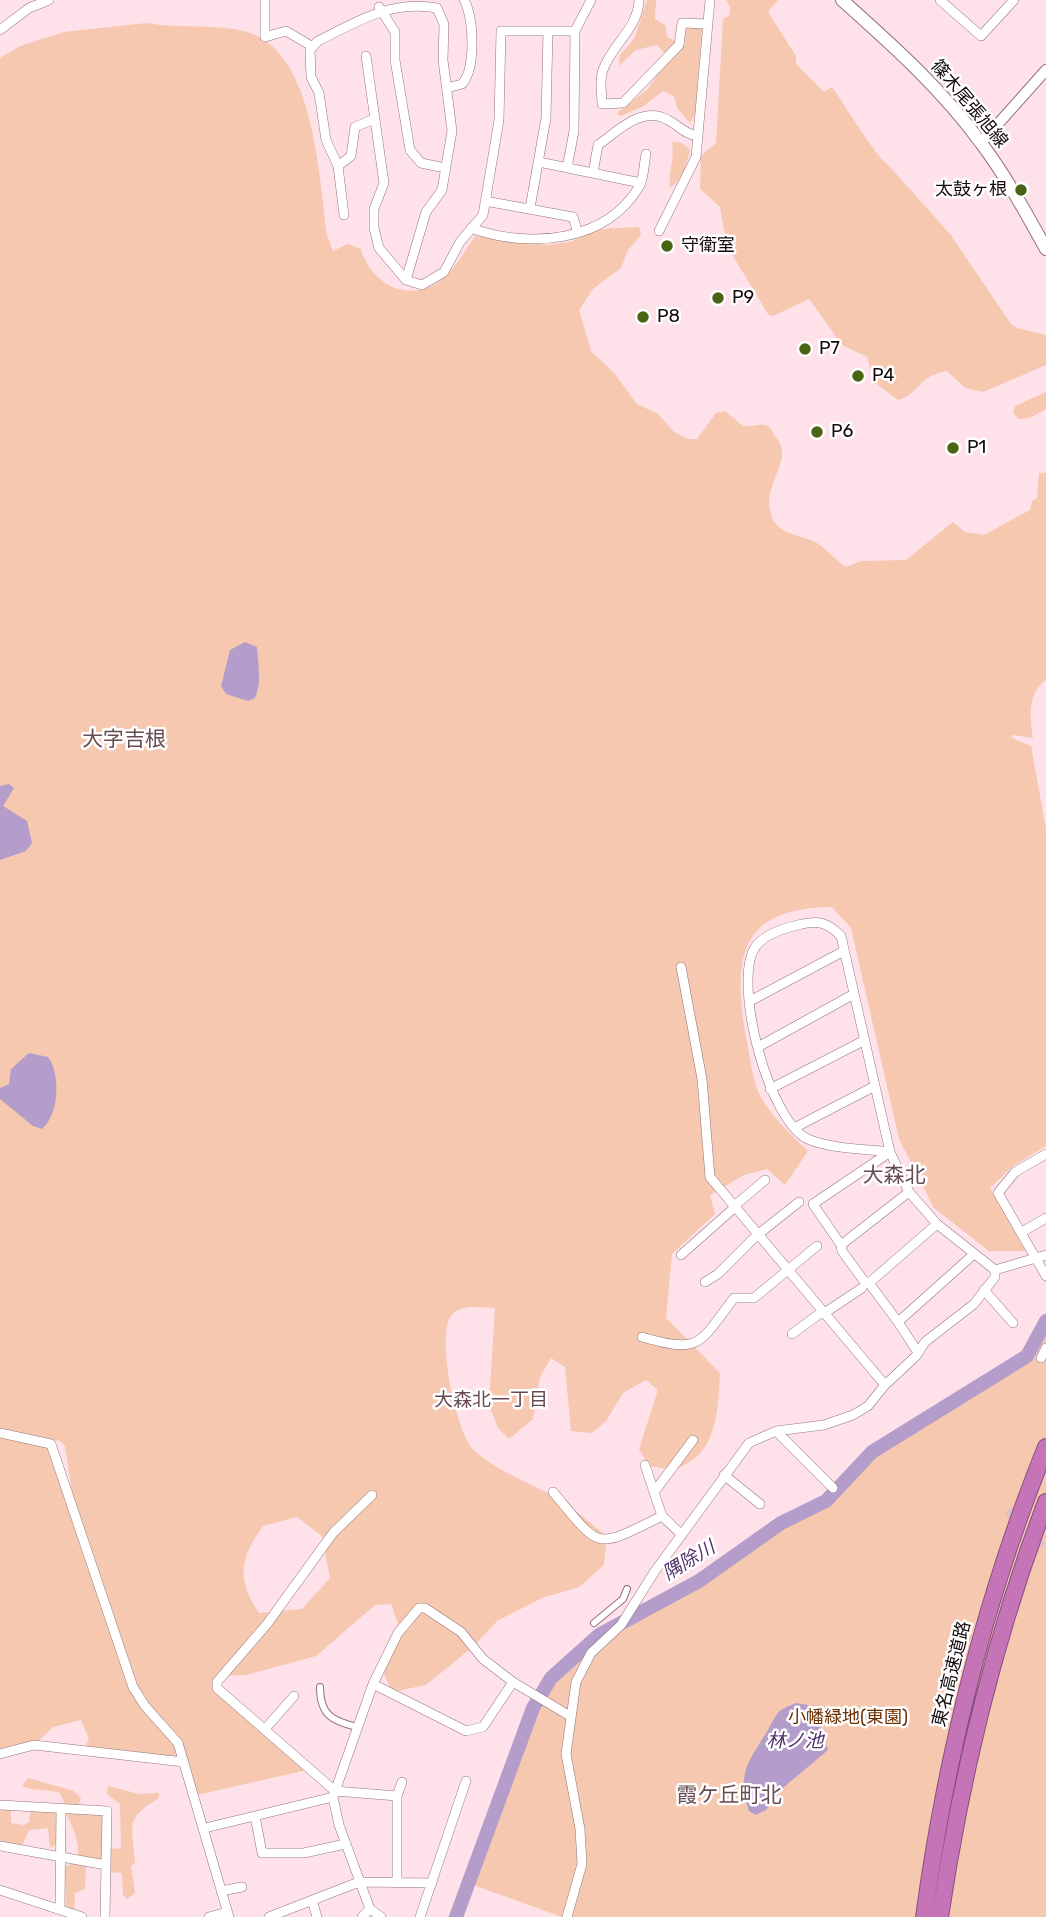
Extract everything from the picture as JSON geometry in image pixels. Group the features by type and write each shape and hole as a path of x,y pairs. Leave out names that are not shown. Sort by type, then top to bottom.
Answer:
{"highway":[{"name":"東名高速道路","path":"924,1917 960,1721 972,1673 1000,1572 1046,1447"},
{"path":"940,1917 977,1727 990,1677 1046,1502"}],"main road":[{"name":"篠木尾張旭線","path":"842,0 914,66 981,143 1046,249"}],"street":[{"path":"0,30 30,8 49,0"},
{"path":"265,0 265,37 286,31 313,47"},
{"path":"344,215 338,166 326,140 318,93 311,77 309,55 313,47 379,7 404,0 437,8 444,24 452,131 442,190 426,212 406,280"},
{"path":"447,88 462,84 470,71 471,12 464,0"},
{"path":"566,168 574,131 575,31 591,0"},
{"path":"639,0 633,24 602,71 602,104 623,103 679,46 682,23 708,24"},
{"path":"659,231 691,172 698,136 710,0"},
{"path":"940,0 981,36 1014,0"},
{"path":"379,7 395,32 395,60 410,150 421,163 445,169"},
{"path":"366,55 384,184 374,209 374,228 379,247 406,280 422,285 444,272 460,242 483,215 499,120 501,31 575,31"},
{"path":"530,208 546,118 548,32"},
{"path":"981,143 1046,70"},
{"path":"593,173 598,145 642,116 660,116 691,136 698,136"},
{"path":"338,166 351,156 355,127 374,120"},
{"path":"471,228 528,240 562,238 578,233 603,222 629,199 641,183 646,154"},
{"path":"540,162 641,183"},
{"path":"485,201 572,217 578,233"},
{"path":"890,1152 810,1140 794,1128 770,1089 758,1047 747,965 755,946 763,939 786,928 818,921 830,924 841,936 890,1152 909,1192 937,1224 995,1270"},
{"path":"750,1000 844,951"},
{"path":"681,967 703,1086 710,1177 756,1236 885,1385"},
{"path":"758,1047 854,994"},
{"path":"770,1089 865,1040"},
{"path":"794,1128 875,1086"},
{"path":"890,1152 813,1204 865,1285 898,1322 917,1351"},
{"path":"1046,1154 1015,1172 998,1193 1046,1276"},
{"path":"681,1255 765,1180"},
{"path":"841,1245 909,1192"},
{"path":"705,1282 718,1274 756,1236 799,1202"},
{"path":"1022,1233 1046,1218"},
{"path":"792,1335 865,1285 937,1224"},
{"path":"642,1337 676,1347 696,1344 734,1298 754,1298 817,1247"},
{"path":"898,1322 974,1254"},
{"path":"995,1270 1046,1255"},
{"path":"567,1917 582,1864 580,1829 566,1755 570,1716 583,1668 591,1653 621,1625 749,1443 762,1434 824,1425 853,1415 867,1406 917,1351 974,1304 995,1276 995,1270"},
{"path":"984,1290 1013,1323"},
{"path":"1041,1358 1046,1348"},
{"path":"776,1431 833,1488"},
{"path":"0,1433 51,1444 133,1687 145,1706 174,1736 184,1762 228,1914 209,1917"},
{"path":"655,1491 694,1440"},
{"path":"645,1465 662,1516 682,1535"},
{"path":"724,1475 760,1504"},
{"path":"553,1492 585,1531 604,1541 615,1539 662,1516"},
{"path":"334,1794 217,1688 216,1682 267,1624 333,1533 372,1495"},
{"path":"594,1623 623,1599 627,1589"},
{"path":"381,1917 370,1909 359,1882 345,1844 334,1794 373,1684 398,1633 409,1617 419,1608 425,1608 461,1632 472,1648 513,1682 570,1716"},
{"path":"373,1684 466,1731 483,1727 513,1682"},
{"path":"320,1687 322,1708 329,1719 357,1727"},
{"path":"265,1729 294,1696"},
{"path":"0,1754 34,1745 184,1762"},
{"path":"420,1917 466,1781"},
{"path":"397,1880 397,1797 402,1782"},
{"path":"205,1828 334,1794 397,1797"},
{"path":"0,1805 107,1811 105,1917"},
{"path":"60,1910 61,1809"},
{"path":"255,1816 262,1853 304,1853 345,1844"},
{"path":"0,1846 106,1866"},
{"path":"269,1917 359,1882 397,1880 432,1883"},
{"path":"221,1891 242,1888"},
{"path":"0,1890 82,1917"},
{"path":"312,1900 317,1917"},
{"path":"362,1917 370,1909"}],"green space":[{"path":"647,0 656,0 655,19 666,26 667,37 685,46 686,29 690,26 702,29 695,114 690,123 677,108 674,96 663,91 642,107 620,116 617,113 648,89 669,57 657,45 636,50 619,66 620,55 634,39"},
{"path":"726,0 778,0 768,12 796,56 796,64 824,92 832,87 876,152 950,234 1011,324 1046,335 1046,365 983,392 965,388 947,371 937,373 898,400 874,382 867,357 842,345 809,299 773,316 768,314 727,246 720,207 700,189 701,156 716,143 723,19 729,16 730,7"},
{"path":"147,23 235,29 270,44 287,64 300,90 310,120 327,235 333,251 348,244 361,249 372,271 390,286 401,290 425,289 443,279 475,236 548,245 570,242 601,229 639,227 641,235 628,250 621,268 593,289 579,310 591,351 614,373 637,404 658,414 674,432 688,439 697,439 716,413 725,411 743,426 769,427 781,445 782,455 770,496 774,521 783,530 817,543 846,567 861,561 906,560 953,522 965,532 984,535 1030,510 1032,501 1037,498 1039,473 1046,473 1046,679 1036,691 1031,706 1033,738 1013,735 1012,738 1031,746 1046,829 1046,1146 1013,1166 990,1188 1025,1251 989,1251 934,1208 899,1139 851,928 832,907 801,910 777,917 760,928 749,943 743,961 741,984 742,1009 752,1069 756,1085 767,1106 808,1151 785,1185 767,1169 744,1175 710,1195 715,1214 672,1254 666,1318 720,1373 713,1429 701,1453 691,1462 677,1468 649,1466 639,1449 658,1390 646,1380 623,1393 606,1421 592,1433 571,1431 565,1367 551,1358 540,1377 533,1419 509,1439 498,1428 489,1405 495,1308 472,1307 455,1312 447,1327 447,1362 455,1405 467,1439 473,1449 492,1464 560,1500 607,1536 604,1565 579,1587 542,1598 497,1621 475,1645 426,1685 392,1692 382,1669 398,1623 391,1604 375,1605 316,1656 246,1675 218,1676 213,1683 307,1770 197,1795 179,1740 146,1704 136,1686 74,1506 65,1446 60,1441 0,1431 0,58 20,46 64,32","holes":["297,1517 322,1536 330,1578 302,1609 259,1613 247,1590 244,1569 249,1548 263,1526"]},
{"path":"672,142 682,143 690,150 681,176 670,188 673,154"},
{"path":"1046,392 1046,409 1030,418 1019,419 1013,413 1015,406"},
{"name":"小幡緑地(東園)","path":"1046,1328 1046,1917 562,1917 468,1883 527,1725 546,1687 582,1650 636,1609 694,1584 786,1522 833,1502 844,1473 869,1451 1036,1348"},
{"path":"0,1435 49,1446 124,1668 172,1738 181,1758 85,1747 89,1739 81,1720 53,1727 37,1742 0,1752"},
{"path":"28,1778 74,1791 81,1798 78,1806 65,1805 60,1793 22,1786"},
{"path":"108,1786 139,1794 159,1793 158,1799 135,1819 132,1833 135,1863 131,1866 135,1893 127,1899 123,1895 122,1873 108,1872 108,1848 121,1849 120,1804 107,1794"},
{"path":"0,1807 11,1808 11,1823 24,1825 29,1822 31,1809 59,1812 58,1843 50,1848 48,1828 29,1830 21,1848 0,1843"},
{"path":"64,1810 105,1813 102,1863 78,1859 77,1839"},
{"path":"73,1863 86,1865 85,1889 75,1893 74,1910 66,1906 65,1867"}],"water":[{"path":"245,642 257,647 259,673 255,698 248,701 226,694 221,686 230,650"},
{"path":"9,784 14,788 3,806 27,821 32,843 26,851 0,860 0,786"},
{"path":"29,1053 48,1057 55,1073 55,1105 48,1123 42,1129 33,1126 0,1099 0,1088 9,1084 11,1069"},
{"name":"林ノ池","path":"796,1703 814,1706 828,1750 784,1787 766,1810 756,1815 749,1811 745,1797 747,1766 777,1715"}],"waterway":[{"name":"隅除川","path":"456,1917 533,1708 551,1678 599,1635 699,1581 781,1523 826,1501 872,1452 1027,1356 1046,1321"}],"tunnel":[{"path":"1008,1510 1044,1549"}],"place":[{"name":"太鼓ヶ根","path":"1021,190"},
{"name":"守衛室","path":"667,246"},
{"name":"P9","path":"718,298"},
{"name":"P8","path":"643,317"},
{"name":"P7","path":"805,349"},
{"name":"P4","path":"858,376"},
{"name":"P6","path":"817,432"},
{"name":"P1","path":"953,448"}],"district":[{"name":"大字吉根","path":"124,740"},
{"name":"大森北","path":"894,1176"},
{"name":"大森北一丁目","path":"491,1401"},
{"name":"霞ケ丘町北","path":"729,1796"}]}
